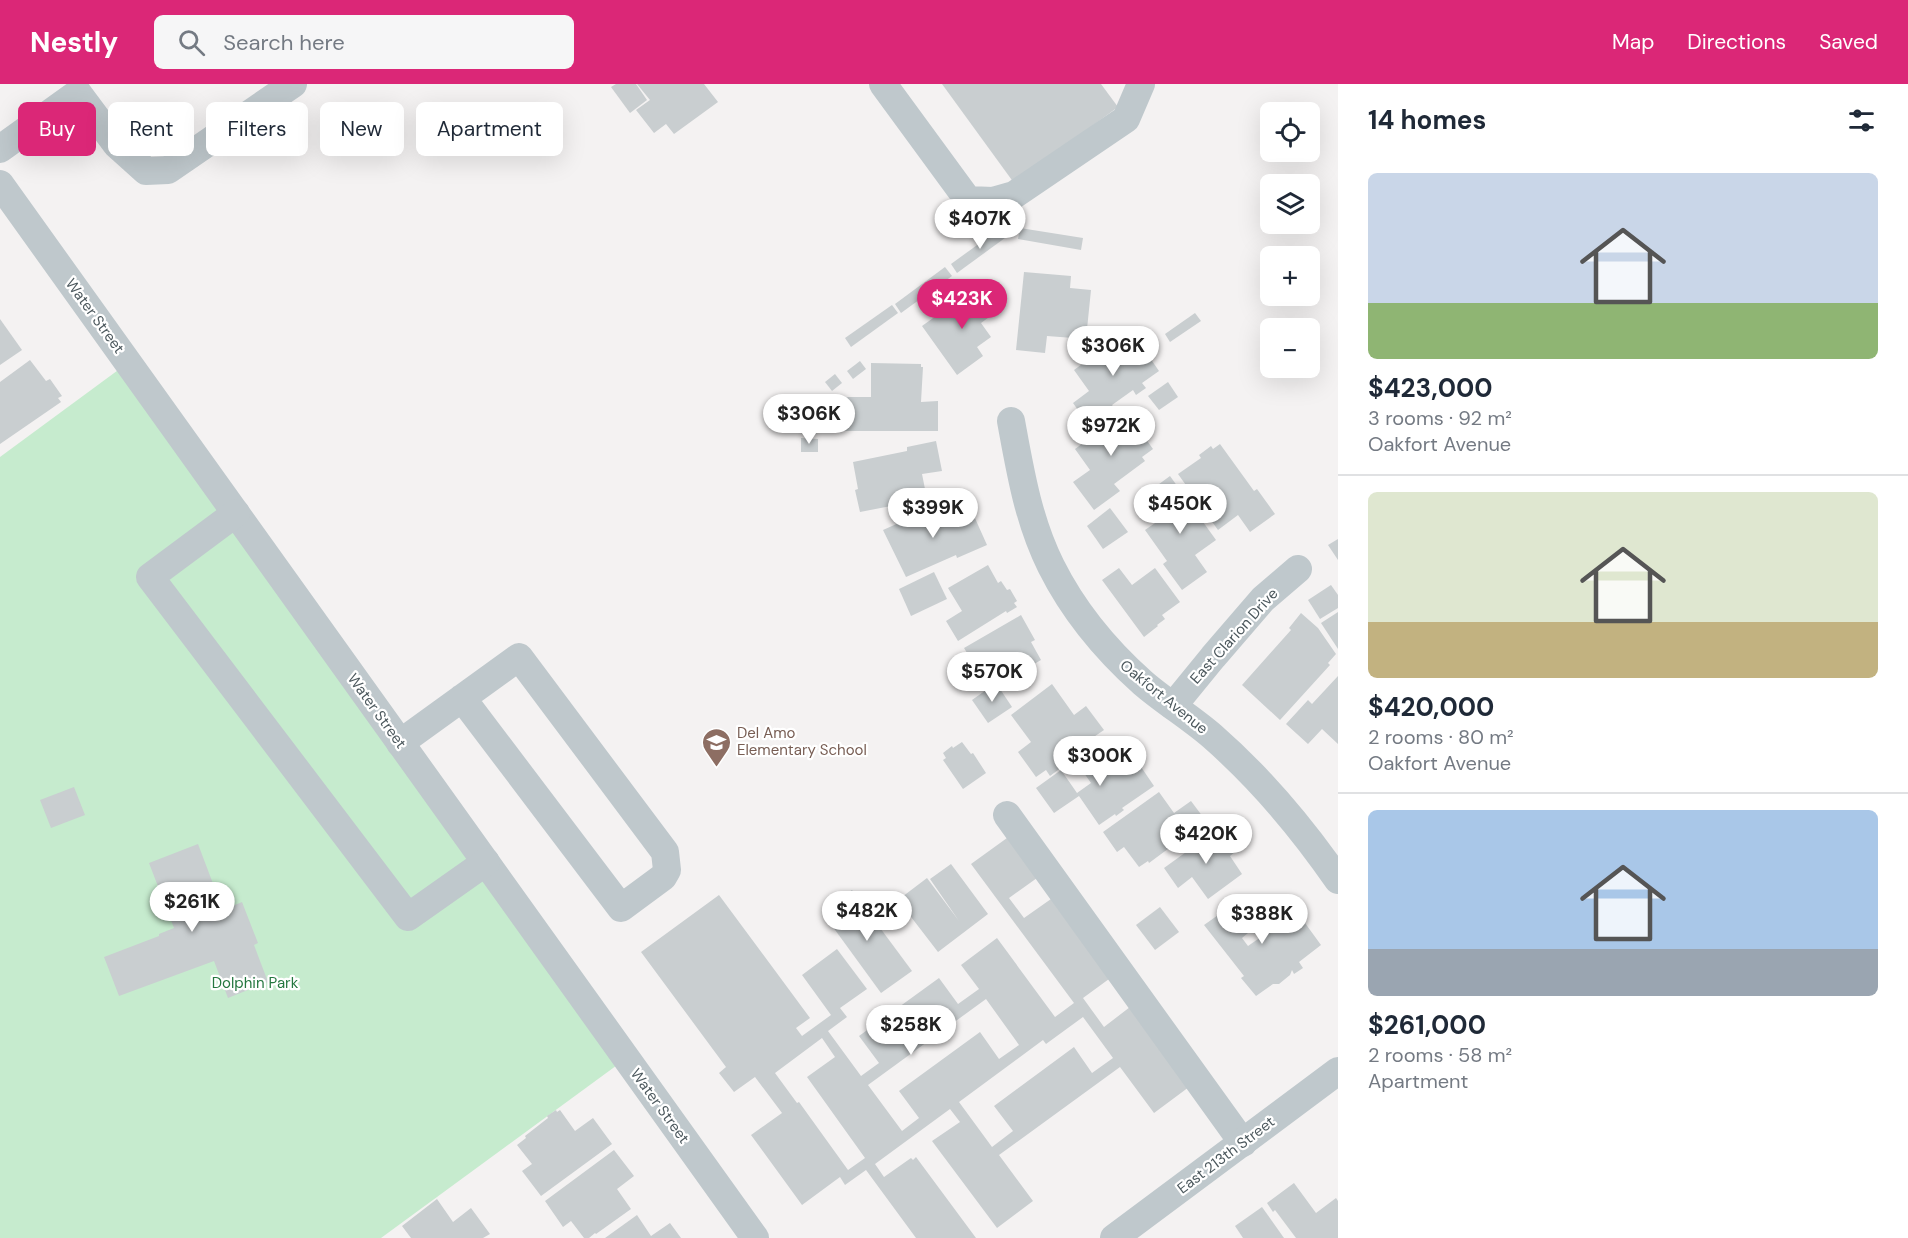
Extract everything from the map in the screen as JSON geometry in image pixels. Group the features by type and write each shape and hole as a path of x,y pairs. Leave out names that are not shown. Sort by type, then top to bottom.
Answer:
{"street":[{"path":"0,149 75,88 116,144 146,171 168,170 293,84"},
{"path":"883,84 969,200 993,201 1014,195 1126,119 1141,84"},
{"name":"Water Street","path":"0,184 755,1238"},
{"name":"Oakfort Avenue","path":"1011,421 1023,486 1036,530 1051,566 1071,599 1117,659 1145,684 1211,735 1243,765 1298,827 1338,880"},
{"path":"236,513 150,577 408,917 486,862"},
{"name":"East Clarion Drive","path":"1173,706 1263,599 1298,569"},
{"path":"400,743 462,698 519,657 664,852 667,870 663,877 621,908 462,698"},
{"path":"1007,815 1243,1143"},
{"name":"East 213th Street","path":"1114,1238 1338,1071"}],"green space":[{"name":"Dolphin Park","path":"125,365 624,1060 381,1238 0,1238 0,457"}],"building":[{"path":"616,84 636,84 647,100 630,113 611,87"},
{"path":"637,84 704,84 718,102 674,134 666,124 654,133 636,110 650,100"},
{"path":"942,84 1101,84 1118,107 1014,183"},
{"path":"1002,227 1009,235 957,273 951,264"},
{"path":"1020,228 1083,238 1081,250 1018,239"},
{"path":"945,267 952,276 901,313 895,304"},
{"path":"1024,272 1071,276 1070,288 1091,290 1086,339 1047,336 1045,353 1016,350"},
{"path":"978,286 996,312 981,323 991,337 977,347 983,356 957,375 922,326"},
{"path":"892,305 898,313 851,347 845,338"},
{"path":"1195,313 1201,321 1170,342 1165,334"},
{"path":"0,319 22,350 0,365"},
{"path":"1130,329 1159,371 1142,383 1146,388 1136,395 1133,390 1112,405 1115,409 1090,427 1073,403 1089,391 1074,370"},
{"path":"30,360 46,381 50,379 62,396 58,398 61,402 0,444 0,382"},
{"path":"860,361 866,369 853,379 847,371"},
{"path":"871,363 921,364 923,367 921,402 938,401 938,431 842,431 842,397 871,397"},
{"path":"835,374 842,383 832,391 825,382"},
{"path":"1168,382 1178,397 1159,410 1148,396"},
{"path":"1130,408 1144,428 1140,431 1153,449 1142,457 1145,461 1114,484 1120,491 1094,510 1073,482 1090,470 1075,449 1106,426 1104,423 1114,416 1116,419"},
{"path":"801,438 818,439 818,452 801,452"},
{"path":"936,441 942,471 922,474 927,499 860,512 855,490 858,489 853,462 907,451 907,447"},
{"path":"1220,444 1254,491 1257,489 1275,514 1250,532 1238,515 1218,530 1178,474 1201,458 1199,455 1211,446 1213,449"},
{"path":"1170,476 1216,540 1195,555 1207,572 1182,590 1163,564 1167,561 1145,530 1168,514 1151,490"},
{"path":"946,502 956,525 974,516 987,545 957,558 956,555 906,577 883,530"},
{"path":"1110,508 1128,532 1103,549 1087,526"},
{"path":"1338,539 1338,560 1328,545"},
{"path":"988,565 998,583 1001,581 1007,590 1010,589 1017,601 1014,603 1017,607 1007,613 1006,611 958,641 946,621 962,611 948,588"},
{"path":"1119,568 1132,585 1155,568 1180,602 1162,615 1165,619 1144,637 1102,580"},
{"path":"934,572 947,599 911,616 899,589"},
{"path":"1331,585 1338,595 1338,608 1320,619 1308,600"},
{"path":"1338,612 1338,649 1321,623"},
{"path":"1301,613 1318,628 1336,654 1328,663 1330,665 1280,720 1242,685 1291,630 1289,628"},
{"path":"1021,615 1035,640 1031,642 1041,660 1005,681 1003,678 999,681 996,676 987,681 964,648"},
{"path":"1338,676 1338,744 1322,729 1308,744 1286,724 1308,700 1312,704"},
{"path":"996,683 1012,707 988,723 972,700"},
{"path":"1052,684 1074,715 1086,706 1104,730 1079,747 1082,752 1050,776 1046,770 1036,777 1018,752 1031,742 1011,715"},
{"path":"962,742 971,754 973,753 986,773 963,789 943,760 946,758 943,753"},
{"path":"1120,748 1132,764 1137,761 1154,786 1122,808 1124,810 1116,816 1115,814 1099,825 1079,796 1054,813 1036,788 1061,770 1077,793 1091,783 1084,773"},
{"path":"74,787 85,815 51,828 40,800"},
{"path":"1159,792 1174,813 1191,801 1209,825 1183,844 1180,840 1149,863 1148,861 1139,867 1124,847 1117,852 1103,832"},
{"path":"1218,829 1235,852 1230,856 1242,874 1208,899 1192,877 1178,888 1164,868"},
{"path":"1007,838 1037,878 1009,898 1024,918 1051,899 1109,979 1083,998 1104,1027 1130,1007 1189,1087 1154,1113 1120,1067 999,1155 1033,1201 997,1228 932,1141 960,1122 950,1109 875,1164 884,1177 911,1158 913,1160 916,1157 976,1238 916,1238 866,1170 845,1185 840,1177 802,1205 751,1135 782,1113 755,1077 734,1092 719,1073 726,1067 641,952 719,895 810,1018 796,1028 802,1036 831,1015 802,975 837,949 867,989 840,1008 847,1017 828,1031 861,1076 879,1063 859,1036 939,978 958,1004 979,989 961,965 997,938 1055,1017 1074,1003 971,864","holes":["986,999 1019,1045 999,1059 980,1032 899,1091 919,1118 902,1131 868,1085","1083,1017 1113,1058 1092,1073 1074,1047 994,1106 1013,1131 992,1147 959,1102 1043,1040 1046,1044","822,1038 835,1057 807,1077 865,1158 848,1170 775,1073"]},
{"path":"198,844 223,910 242,902 258,943 254,945 268,982 228,998 214,961 119,996 104,957 174,928 149,863"},
{"path":"951,864 988,914 938,952 898,900 927,878 959,921 930,879"},
{"path":"852,890 912,971 881,993 822,912"},
{"path":"1248,894 1265,918 1242,938 1248,946 1297,912 1321,945 1299,962 1303,968 1294,974 1292,970 1290,975 1279,984 1273,984 1256,996 1241,978 1244,976 1204,925"},
{"path":"1160,907 1179,932 1155,950 1136,925"},
{"path":"556,1110 557,1112 560,1110 575,1131 593,1118 612,1144 541,1196 522,1171 532,1164 517,1145"},
{"path":"614,1150 634,1176 617,1189 631,1209 596,1234 584,1238 571,1221 563,1227 545,1201"},
{"path":"1294,1183 1316,1213 1336,1198 1338,1201 1338,1238 1296,1238 1275,1210 1273,1212 1267,1203"},
{"path":"437,1199 453,1222 471,1208 490,1234 483,1238 411,1238 402,1226"},
{"path":"1262,1207 1284,1238 1243,1238 1235,1226"},
{"path":"637,1215 651,1236 670,1223 681,1238 605,1238"}],"place":[{"name":"Del Amo Elementary School","path":"716,768"}]}
